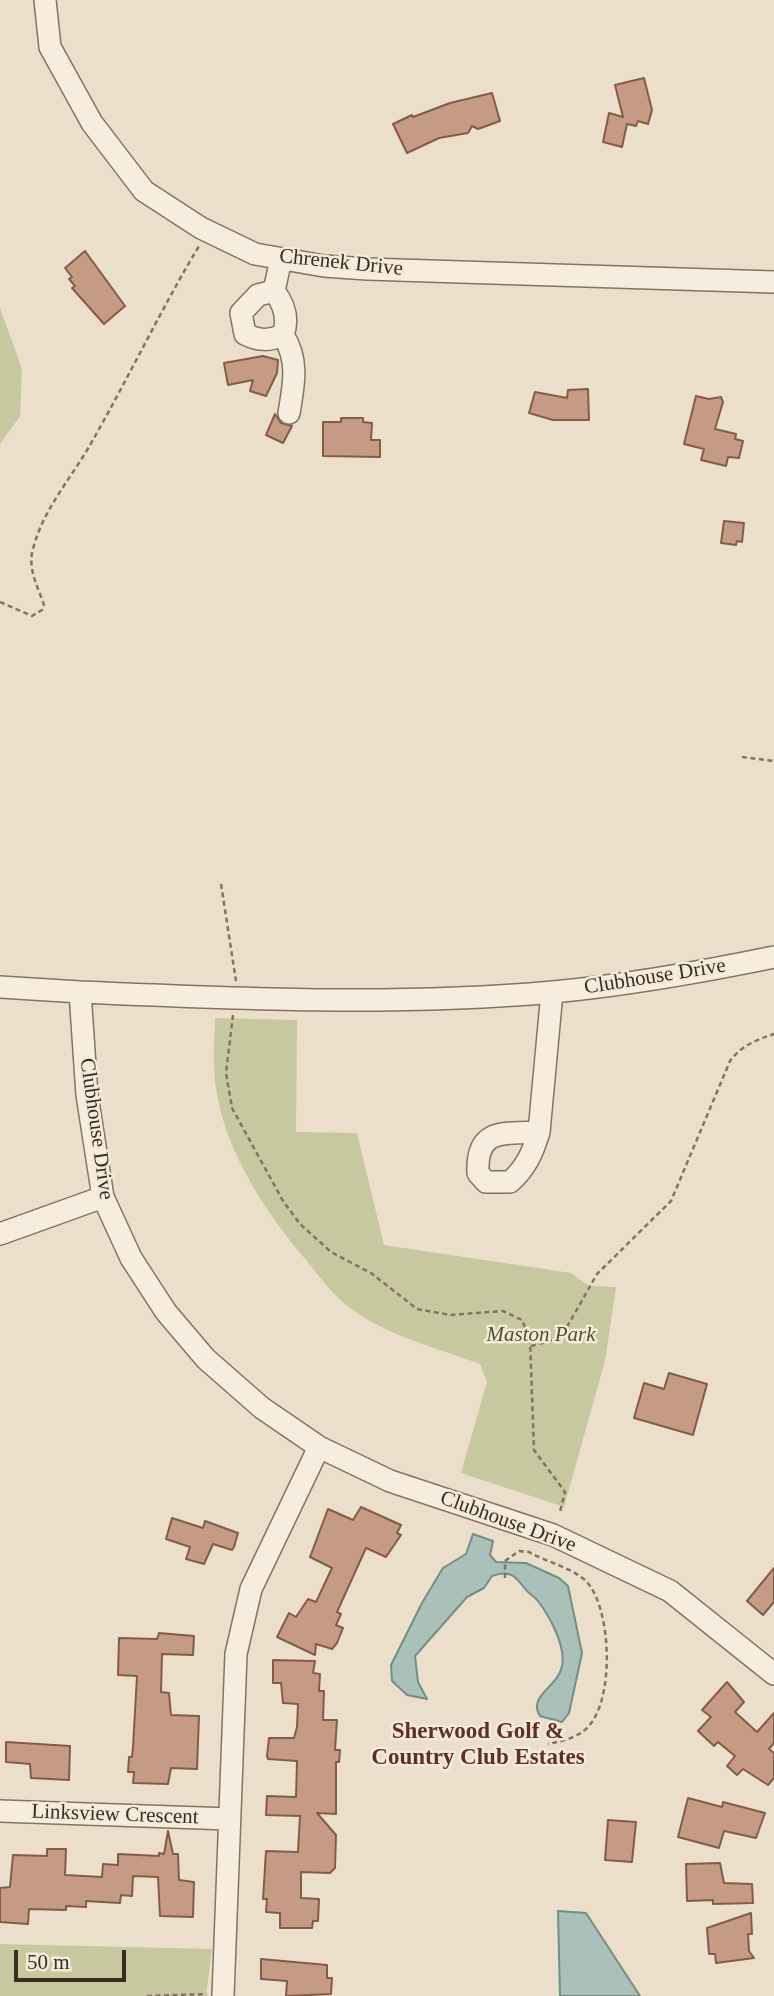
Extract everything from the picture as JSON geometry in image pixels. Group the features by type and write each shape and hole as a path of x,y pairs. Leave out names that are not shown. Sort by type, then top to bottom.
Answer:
{"street":[{"name":"Chrenek Drive","path":"46,0 50,47 92,123 144,191 208,232 255,254 367,269 774,282"},
{"path":"281,258 274,291 281,301 285,316 283,335"},
{"path":"274,291 258,295 246,304 241,313 242,324 245,334 255,339 270,340 283,335"},
{"path":"283,335 291,348 295,376 289,413"},
{"name":"Clubhouse Drive","path":"774,957 680,975 552,992 421,999 235,999 80,992 87,1095 103,1197 131,1258 166,1312 198,1350 262,1408 319,1447 390,1482 553,1535 670,1591 774,1674"},
{"path":"0,987 80,992"},
{"path":"539,1132 552,992"},
{"path":"0,1234 103,1197"},
{"name":"Linksview Crescent","path":"217,1995 229,1819 236,1654 251,1589 319,1447"},
{"name":"Linksview Crescent","path":"0,1811 229,1819"}],"path":[{"path":"0,602 32,616 42,610 44,605 31,570 32,554 45,515 89,446 165,303 208,232"},
{"path":"741,757 774,761"},
{"path":"220,884 236,977 226,1073 229,1100 291,1214 331,1252 371,1273 407,1304 437,1314 491,1310 513,1314 522,1320 531,1346 531,1437 534,1450 565,1492 560,1512"},
{"path":"531,1346 563,1334 597,1274 671,1201 730,1061 737,1051 774,1034"},
{"path":"505,1578 505,1561 519,1551 529,1552 585,1581 596,1595 602,1612 607,1650 602,1694 589,1727 577,1736 548,1744"},
{"path":"543,1560 546,1553"},
{"path":"147,1996 217,1995"}],"green space":[{"path":"0,308 22,369 20,416 0,444"},
{"name":"Maston Park","path":"215,1018 297,1020 296,1132 357,1133 384,1245 571,1273 589,1286 616,1287 605,1361 564,1507 461,1473 487,1382 480,1364 398,1335 353,1310 328,1287 273,1217 244,1170 223,1119 214,1066"},
{"path":"0,1944 212,1949 206,1996 0,1996"}],"shaded area":[{"path":"473,1534 493,1541 490,1555 496,1562 526,1563 559,1578 568,1586 582,1653 569,1713 562,1722 540,1716 537,1709 540,1697 560,1673 562,1666 562,1650 552,1623 538,1601 516,1578 504,1573 492,1576 484,1588 467,1597 415,1656 418,1682 427,1699 407,1695 392,1681 391,1665 422,1603 443,1568 466,1554"},
{"path":"558,1911 586,1913 640,1996 560,1996"}],"building":[{"path":"644,78 652,110 648,124 638,121 636,126 627,124 622,147 603,142 609,113 623,117 615,85"},
{"path":"492,93 500,121 478,129 472,126 468,133 439,138 407,153 393,124 450,103"},
{"path":"85,251 125,306 104,324 72,288 75,286 69,279 72,277 65,268"},
{"path":"263,356 278,360 277,373 266,396 250,391 253,380 228,385 224,363"},
{"path":"588,389 589,420 553,420 529,413 535,392 567,398 568,390"},
{"path":"696,396 709,399 721,397 723,402 715,429 736,434 735,439 743,441 739,458 728,457 726,466 701,460 704,449 684,444"},
{"path":"275,414 281,423 292,426 283,443 266,435"},
{"path":"341,418 363,418 363,422 372,423 371,440 380,440 380,457 323,456 323,422 341,422"},
{"path":"724,521 744,523 742,542 737,541 736,545 721,543"},
{"path":"669,1373 707,1384 693,1435 634,1418 644,1383 664,1389"},
{"path":"361,1507 401,1525 397,1533 401,1535 386,1557 366,1548 337,1612 341,1614 336,1625 343,1628 337,1643 332,1649 316,1644 315,1655 277,1637 289,1613 296,1617 308,1599 316,1602 332,1568 310,1557 328,1509 353,1520"},
{"path":"172,1518 203,1528 205,1521 238,1533 234,1547 232,1550 213,1544 204,1564 186,1559 190,1547 166,1539"},
{"path":"774,1568 774,1602 763,1615 747,1601"},
{"path":"159,1633 194,1636 193,1655 162,1654 161,1692 169,1693 171,1715 199,1716 197,1769 171,1768 168,1784 133,1783 134,1772 128,1772 133,1747 137,1676 118,1675 119,1638 157,1639"},
{"path":"273,1660 315,1661 313,1673 320,1674 319,1691 324,1691 323,1720 337,1720 335,1750 340,1750 339,1762 336,1762 336,1814 317,1813 336,1835 335,1868 330,1873 301,1872 301,1898 319,1899 318,1921 313,1921 312,1928 280,1928 280,1913 266,1912 267,1899 263,1899 266,1851 298,1852 300,1816 266,1815 267,1796 296,1797 297,1761 268,1759 267,1756 269,1738 294,1738 297,1727 298,1704 283,1703 281,1683 273,1683"},
{"path":"727,1682 744,1702 735,1712 757,1732 774,1713 774,1743 769,1749 774,1753 774,1778 768,1785 743,1769 737,1775 727,1766 735,1756 718,1742 714,1746 698,1731 711,1717 702,1710"},
{"path":"6,1742 70,1746 69,1780 31,1778 30,1764 6,1762"},
{"path":"688,1798 722,1807 723,1802 765,1813 756,1838 724,1831 719,1848 678,1837"},
{"path":"608,1820 636,1822 632,1862 605,1860"},
{"path":"168,1831 173,1854 178,1854 179,1880 194,1882 193,1917 160,1916 158,1877 133,1876 132,1896 121,1895 120,1903 86,1901 86,1907 66,1906 66,1910 29,1909 28,1924 0,1922 0,1888 10,1887 13,1855 47,1856 47,1849 66,1849 65,1875 102,1877 103,1864 118,1865 118,1854 164,1854"},
{"path":"720,1863 724,1883 752,1884 753,1903 713,1904 713,1900 687,1901 686,1864"},
{"path":"751,1913 752,1934 748,1934 749,1951 754,1958 716,1963 715,1954 709,1954 707,1928"},
{"path":"261,1959 327,1965 327,1978 332,1978 331,1994 286,1996 287,1981 261,1979"}],"district":[{"name":"Sherwood Golf & Country Club Estates","path":"478,1745"}]}
